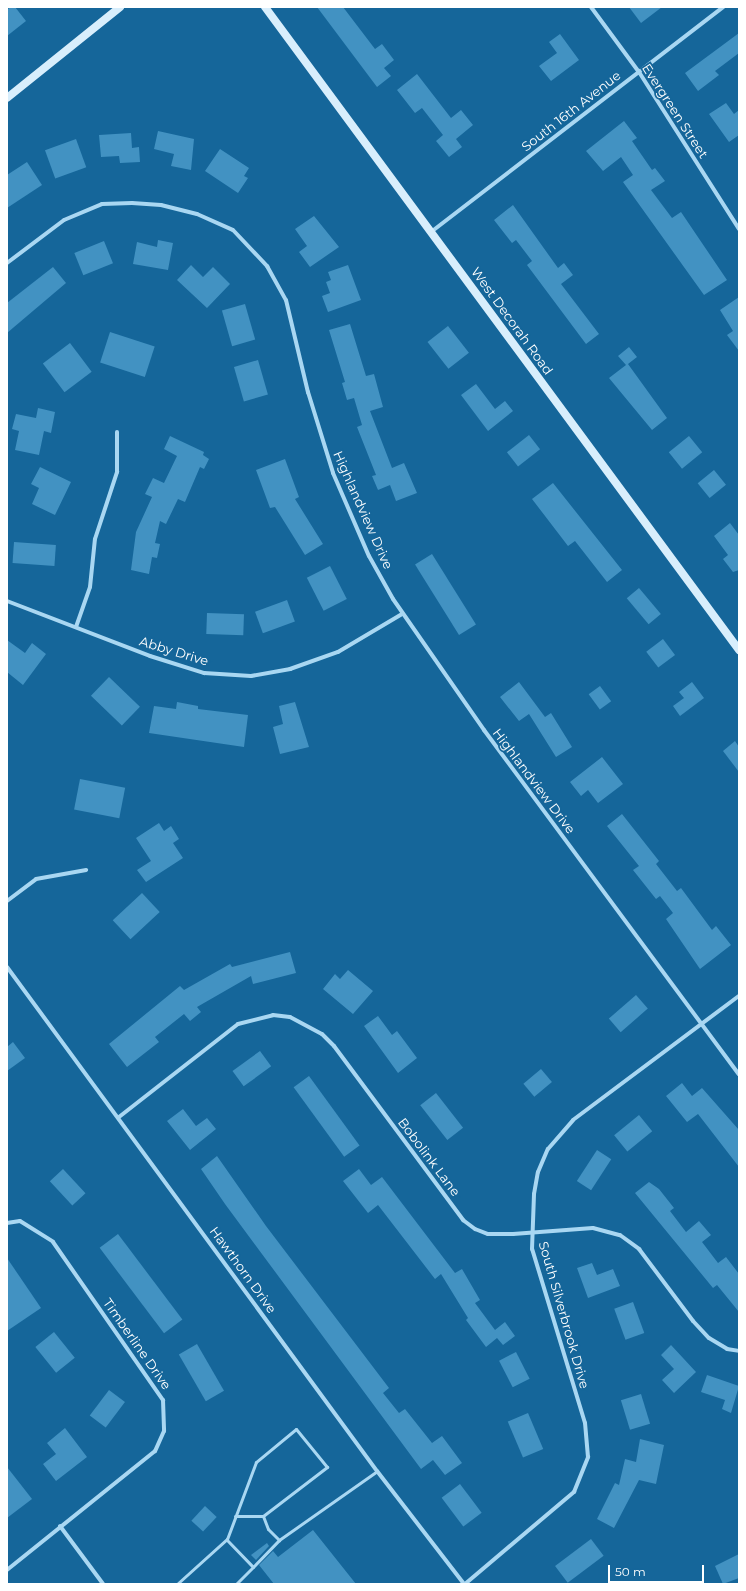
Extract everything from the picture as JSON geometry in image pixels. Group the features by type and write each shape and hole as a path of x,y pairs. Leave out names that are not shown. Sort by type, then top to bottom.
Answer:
{"street":[{"path":"7,98 120,7"},
{"name":"West Decorah Road","path":"265,7 739,650"},
{"name":"Evergreen Street","path":"590,7 639,72 739,229"},
{"name":"South 16th Avenue","path":"431,232 723,7"},
{"name":"Highlandview Drive","path":"7,263 64,220 102,204 161,205 197,214 233,230 267,266 286,300 308,392 333,473 369,556 402,614 739,1074"},
{"path":"76,627 90,586 95,539 117,472 117,432"},
{"name":"Abby Drive","path":"7,601 150,656 204,673 251,676 290,669 338,652 402,614"},
{"path":"7,901 36,879 86,870"},
{"name":"Hawthorn Drive","path":"7,968 119,1117 377,1471 465,1584"},
{"name":"South Silverbrook Drive","path":"465,1584 574,1492 588,1457 586,1423 532,1249 531,1232 538,1172 548,1149 561,1131 586,1109 739,996"},
{"name":"Bobolink Lane","path":"119,1117 238,1024 272,1015 290,1017 322,1034 334,1046 463,1220 488,1234 593,1228 620,1235 639,1249 693,1321 709,1338 727,1349 739,1351"},
{"name":"Timberline Drive","path":"7,1223 20,1221 53,1242 163,1400 164,1431 155,1450 7,1570"},
{"path":"60,1526 103,1584"}],"lane":[{"path":"178,1584 227,1538 256,1462 296,1429 327,1467 262,1516 236,1516"},
{"path":"236,1584 279,1540 377,1471"},
{"path":"262,1516 268,1529 279,1540"},
{"path":"227,1538 253,1567"}],"building":[{"path":"10,7 15,7 26,21 7,36 7,10"},
{"path":"317,7 343,7 375,49 382,44 394,60 384,68 391,76 377,87"},
{"path":"629,7 662,7 641,23"},
{"path":"739,33 739,53 715,71 719,75 698,91 685,73"},
{"path":"560,34 579,60 551,81 539,66 557,53 549,42"},
{"path":"417,74 451,118 461,110 473,125 456,139 462,147 449,157 436,141 443,135 422,108 415,113 397,90"},
{"path":"726,103 734,114 739,110 739,135 729,142 709,114"},
{"path":"624,121 637,138 632,141 652,170 655,168 665,181 651,190 672,218 681,212 727,280 704,295 623,182 633,175 621,157 603,171 586,151"},
{"path":"158,131 194,139 191,170 171,166 174,154 154,149"},
{"path":"131,133 132,148 139,147 140,162 120,163 119,156 101,157 99,135"},
{"path":"76,139 86,167 55,178 45,150"},
{"path":"220,149 249,168 244,176 248,178 238,193 205,171"},
{"path":"27,162 42,185 7,208 7,175"},
{"path":"513,205 558,268 564,263 573,275 561,284 599,334 586,344 527,265 532,261 516,240 512,243 494,220"},
{"path":"314,216 339,247 310,267 299,252 307,246 295,229"},
{"path":"158,240 173,243 168,270 133,264 137,242 157,247"},
{"path":"104,241 113,263 83,275 74,253"},
{"path":"191,265 203,277 213,267 230,284 207,308 177,280"},
{"path":"348,265 361,300 328,312 322,296 330,293 326,282 331,280 328,272"},
{"path":"53,267 66,283 7,333 7,303"},
{"path":"739,297 739,351 727,335 733,331 720,310"},
{"path":"245,304 255,340 232,346 222,311"},
{"path":"350,324 366,376 374,374 383,407 370,411 392,468 404,463 417,493 396,501 390,485 378,490 372,476 376,475 357,427 362,425 354,398 347,400 342,383 345,382 329,330"},
{"path":"448,326 469,353 448,369 428,342"},
{"path":"110,332 155,347 145,377 100,362"},
{"path":"70,343 92,372 65,392 43,363"},
{"path":"629,347 637,357 628,364 667,418 652,430 609,378 626,365 618,356"},
{"path":"258,360 268,395 244,401 234,367"},
{"path":"476,384 495,409 505,401 513,411 488,431 461,395"},
{"path":"38,408 55,412 51,433 44,431 39,455 15,450 19,431 12,429 16,414 36,418"},
{"path":"529,435 540,449 518,466 507,452"},
{"path":"170,436 204,452 203,455 209,459 204,469 200,467 185,502 178,499 166,524 160,521 155,543 160,544 157,558 152,557 149,574 131,570 136,532 152,497 145,494 153,478 164,483 177,456 164,449"},
{"path":"689,436 702,452 682,469 669,452"},
{"path":"285,459 299,497 295,499 323,544 305,555 275,507 270,508 256,470"},
{"path":"40,467 71,482 55,515 32,504 39,488 31,484"},
{"path":"714,470 726,485 710,498 698,483"},
{"path":"553,483 622,570 607,582 575,541 568,546 532,499"},
{"path":"730,523 739,535 739,570 733,572 723,559 728,555 714,536"},
{"path":"14,542 56,545 54,566 13,563"},
{"path":"432,554 476,624 459,635 415,565"},
{"path":"330,566 347,599 324,611 307,578"},
{"path":"639,588 661,614 649,624 627,598"},
{"path":"287,600 295,622 263,633 255,612"},
{"path":"207,613 244,614 243,635 206,634"},
{"path":"663,639 675,655 658,668 646,652"},
{"path":"7,640 25,653 32,643 46,654 23,685 7,672"},
{"path":"109,677 140,707 122,726 91,696"},
{"path":"519,682 545,717 551,713 572,747 556,757 529,714 519,721 500,697"},
{"path":"692,682 704,698 680,716 673,706 684,698 679,692"},
{"path":"600,686 611,701 600,710 589,694"},
{"path":"177,702 198,706 198,709 248,715 244,747 149,733 154,706 176,709"},
{"path":"295,702 309,747 280,754 273,727 283,724 279,706"},
{"path":"735,741 739,747 739,772 723,751"},
{"path":"602,757 623,784 598,803 588,790 581,796 570,782"},
{"path":"80,779 125,788 119,818 74,809"},
{"path":"622,814 659,861 656,864 677,891 681,888 712,930 716,926 731,945 700,969 666,919 673,913 660,896 656,899 633,870 639,866 607,826"},
{"path":"159,823 164,831 171,826 179,839 173,843 183,858 146,882 137,870 151,861 136,838"},
{"path":"142,893 160,912 130,939 113,920"},
{"path":"290,952 296,973 253,984 251,976 197,1007 201,1012 190,1021 184,1014 155,1037 159,1042 127,1067 109,1044 180,986 184,990 230,964 232,967"},
{"path":"348,970 373,991 353,1014 323,989 335,974 340,979"},
{"path":"636,995 648,1009 621,1032 609,1019"},
{"path":"378,1016 392,1035 397,1031 417,1058 398,1073 364,1026"},
{"path":"13,1042 25,1058 7,1071 7,1047"},
{"path":"260,1051 271,1066 244,1086 232,1071"},
{"path":"541,1069 552,1082 534,1097 523,1084"},
{"path":"309,1076 360,1146 344,1157 294,1087"},
{"path":"682,1083 692,1096 702,1088 739,1130 739,1167 698,1114 687,1122 666,1096"},
{"path":"436,1093 463,1128 447,1140 420,1105"},
{"path":"183,1109 196,1126 207,1118 216,1129 190,1150 167,1121"},
{"path":"639,1115 652,1131 627,1151 614,1135"},
{"path":"597,1150 611,1159 591,1190 577,1181"},
{"path":"217,1156 266,1226 389,1388 383,1393 399,1413 405,1409 432,1443 442,1436 462,1463 445,1475 433,1460 421,1469 225,1204 201,1169"},
{"path":"63,1169 86,1193 72,1205 50,1181"},
{"path":"359,1169 371,1185 382,1177 455,1273 462,1269 480,1300 475,1303 495,1330 505,1322 515,1336 503,1345 497,1338 486,1347 466,1320 468,1318 441,1274 435,1279 378,1205 368,1213 343,1181"},
{"path":"649,1182 659,1189 674,1208 670,1211 686,1232 699,1221 711,1235 702,1242 718,1263 726,1257 739,1274 739,1312 717,1285 713,1288 635,1193"},
{"path":"118,1234 182,1319 164,1333 100,1248"},
{"path":"7,1258 41,1308 7,1331"},
{"path":"592,1263 597,1275 613,1269 620,1286 588,1298 577,1268"},
{"path":"633,1302 644,1333 625,1340 614,1309"},
{"path":"54,1332 75,1358 56,1373 35,1347"},
{"path":"197,1344 224,1391 206,1401 179,1354"},
{"path":"671,1345 696,1372 674,1393 662,1380 674,1369 661,1355"},
{"path":"516,1352 530,1379 513,1387 499,1361"},
{"path":"707,1375 739,1386 731,1413 722,1409 725,1400 701,1392"},
{"path":"109,1390 125,1402 106,1428 90,1416"},
{"path":"641,1394 650,1424 630,1430 621,1400"},
{"path":"528,1413 543,1449 523,1457 508,1422"},
{"path":"65,1428 87,1457 56,1481 43,1464 56,1454 47,1443"},
{"path":"640,1439 664,1445 656,1484 639,1480 614,1528 597,1519 615,1483 619,1485 625,1459 636,1462"},
{"path":"7,1467 32,1499 7,1518"},
{"path":"460,1484 482,1513 463,1527 442,1498"},
{"path":"205,1506 217,1517 203,1532 191,1521"},
{"path":"313,1530 356,1584 274,1584 259,1565 273,1551 278,1557"},
{"path":"591,1539 604,1556 568,1583 555,1566"},
{"path":"267,1543 269,1546 256,1560 251,1555"},
{"path":"739,1554 739,1578 723,1584 715,1566"}]}
